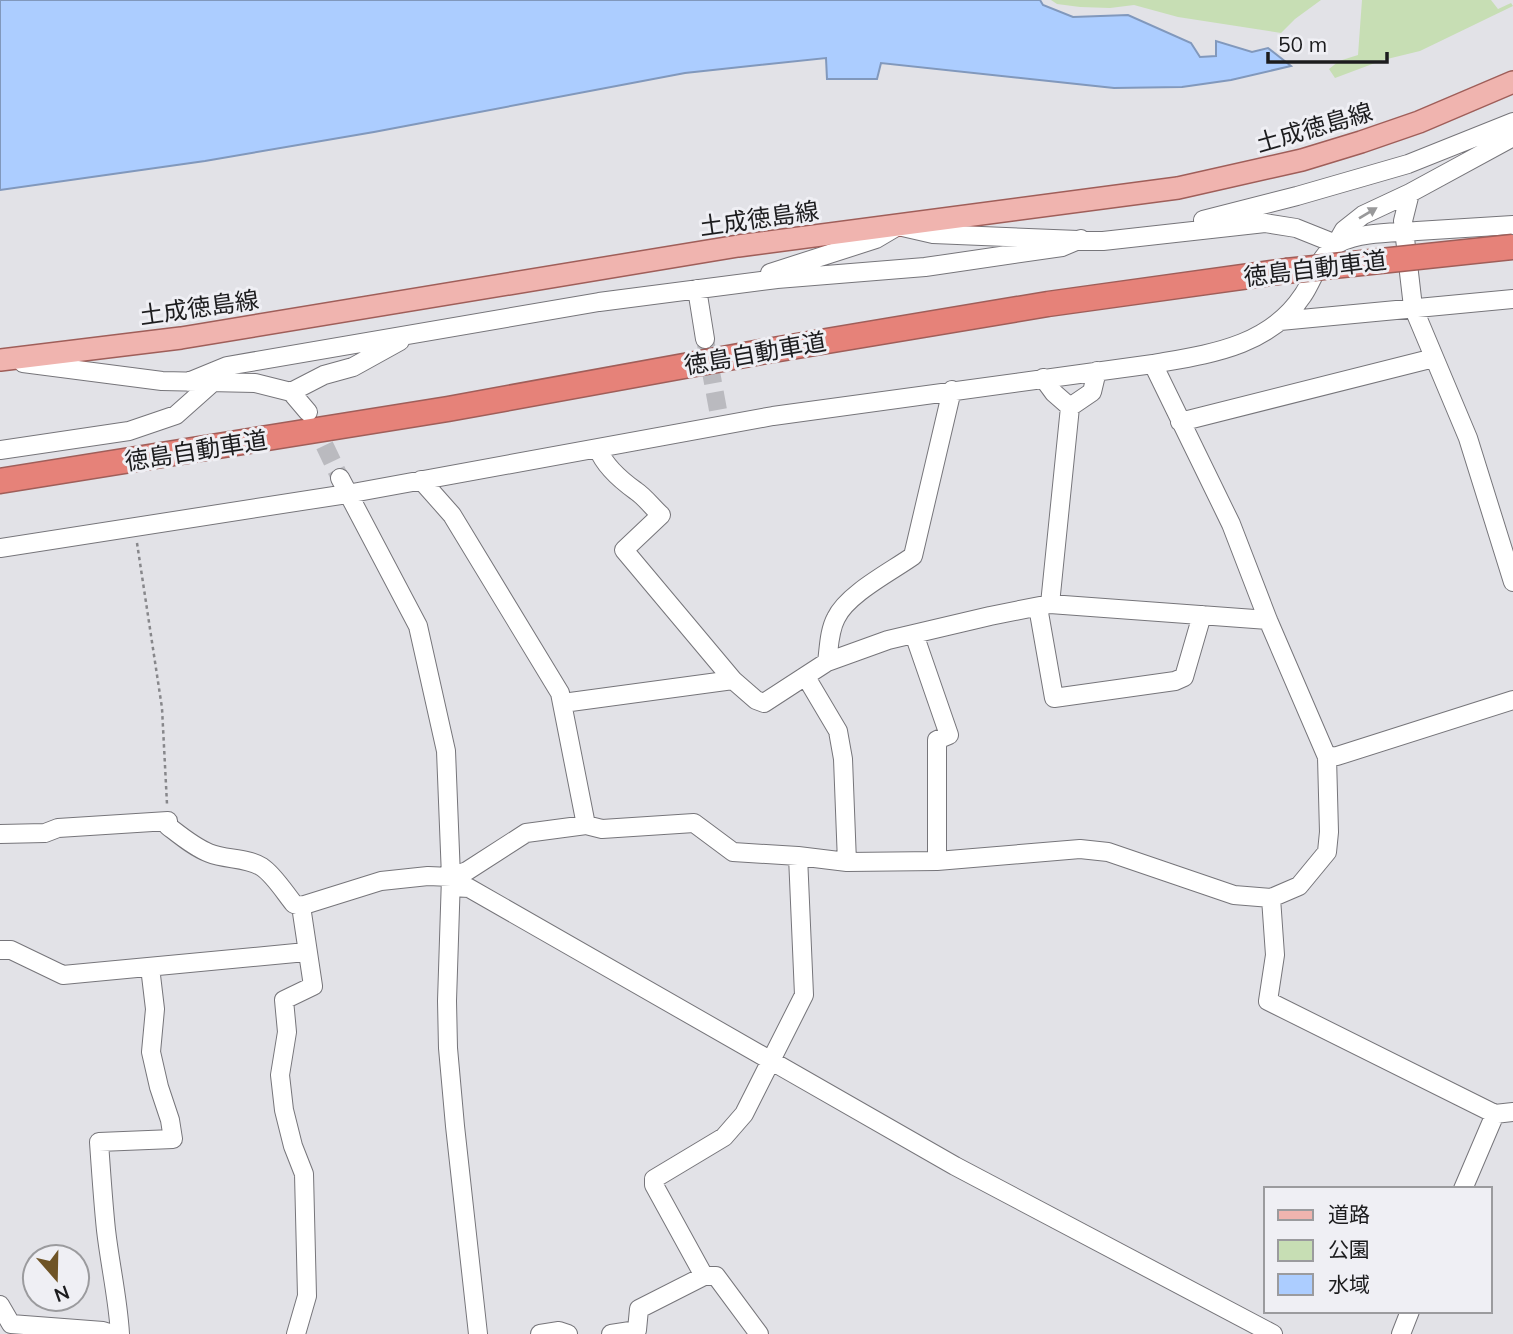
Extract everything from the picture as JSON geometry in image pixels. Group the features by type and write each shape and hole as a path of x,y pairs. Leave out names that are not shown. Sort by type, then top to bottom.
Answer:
{"highway":[{"name":"徳島自動車道","path":"0,481 448,409 1061,302 1286,271 1513,247"}],"main road":[{"name":"土成徳島線","path":"0,360 181,338 448,295 593,268 1178,188 1302,160 1431,117 1513,82"}],"street":[{"path":"1166,234 1202,220 1408,164 1513,122"},
{"path":"0,548 134,529 343,486 421,480 598,449 719,418 773,416 1153,363 1230,348 1249,341 1280,321 1301,298 1323,259 1344,230 1363,215 1410,193 1513,137"},
{"path":"1410,193 1404,210 1403,232 1413,307 1468,438 1513,582"},
{"path":"754,282 770,273 876,239 898,226 933,234 1103,241 1265,223 1296,228 1336,244 1374,235 1513,225"},
{"path":"188,382 227,366 599,302 754,282 925,267 1062,247 1081,239"},
{"path":"697,289 705,339"},
{"path":"1280,321 1513,299"},
{"path":"291,393 324,375 353,366 415,333"},
{"path":"1180,422 1434,358"},
{"path":"0,360 162,381 256,383 291,393 309,412"},
{"path":"451,882 526,833 586,825 602,829 694,823 733,852 847,862 937,861 1080,849 1108,852 1234,895 1271,898 1298,886 1327,852 1327,757 1268,620 1231,524 1153,363"},
{"path":"1097,371 1092,392 1070,407 1044,605 1054,698 1174,681 1184,677 1202,615"},
{"path":"1043,378 1054,393 1070,407"},
{"path":"0,450 129,431 176,415 212,383"},
{"path":"827,662 836,616 856,595 914,556 952,390"},
{"path":"598,449 601,458 628,488 635,490 661,515 624,550 733,680 756,700 764,703 827,662 914,634 1044,605 1268,620"},
{"path":"421,480 452,515 560,693 586,825"},
{"path":"343,486 418,626 446,751 451,882 448,1048 454,1126 478,1334"},
{"path":"914,634 949,735 937,740 937,861"},
{"path":"806,677 838,732 844,759 847,862"},
{"path":"563,703 733,680"},
{"path":"1327,757 1513,700"},
{"path":"0,834 168,821 168,826 209,853 263,867 294,904 301,906 381,881 429,876 469,888 956,1166 1273,1334"},
{"path":"704,1276 654,1185 654,1179 724,1137 744,1114 804,995 798,856"},
{"path":"1271,898 1275,955 1268,1001 1504,1113 1464,1187"},
{"path":"296,1334 307,1296 304,1174 290,1134 279,1075 287,1032 284,1000 313,986 301,906"},
{"path":"0,950 12,950 63,975 306,952"},
{"path":"120,1334 118,1297 106,1229 99,1142 173,1139 151,1052 155,1009 150,967"},
{"path":"611,1334 636,1330 639,1309 704,1276 716,1276 759,1334"},
{"path":"0,1305 11,1324 113,1334"},
{"path":"1401,1334 1409,1313"},
{"path":"540,1334 559,1331 568,1334"}],"path":[{"path":"134,529 162,708 168,821"}],"green space":[{"path":"1051,0 1321,0 1281,33 1178,17 1134,5 1110,8 1080,7 1057,4"},
{"path":"1362,0 1491,0 1498,9 1511,3 1513,6 1420,51 1383,60 1335,78 1329,69 1339,61 1358,55"}],"water":[{"path":"0,0 1040,0 1043,5 1073,17 1128,15 1191,43 1200,57 1216,56 1216,41 1252,52 1268,48 1291,66 1231,80 1182,87 1114,88 881,63 877,79 827,79 826,58 685,73 205,161 0,190"}],"tunnel":[{"path":"705,339 718,410"},
{"path":"313,421 340,478"}]}
